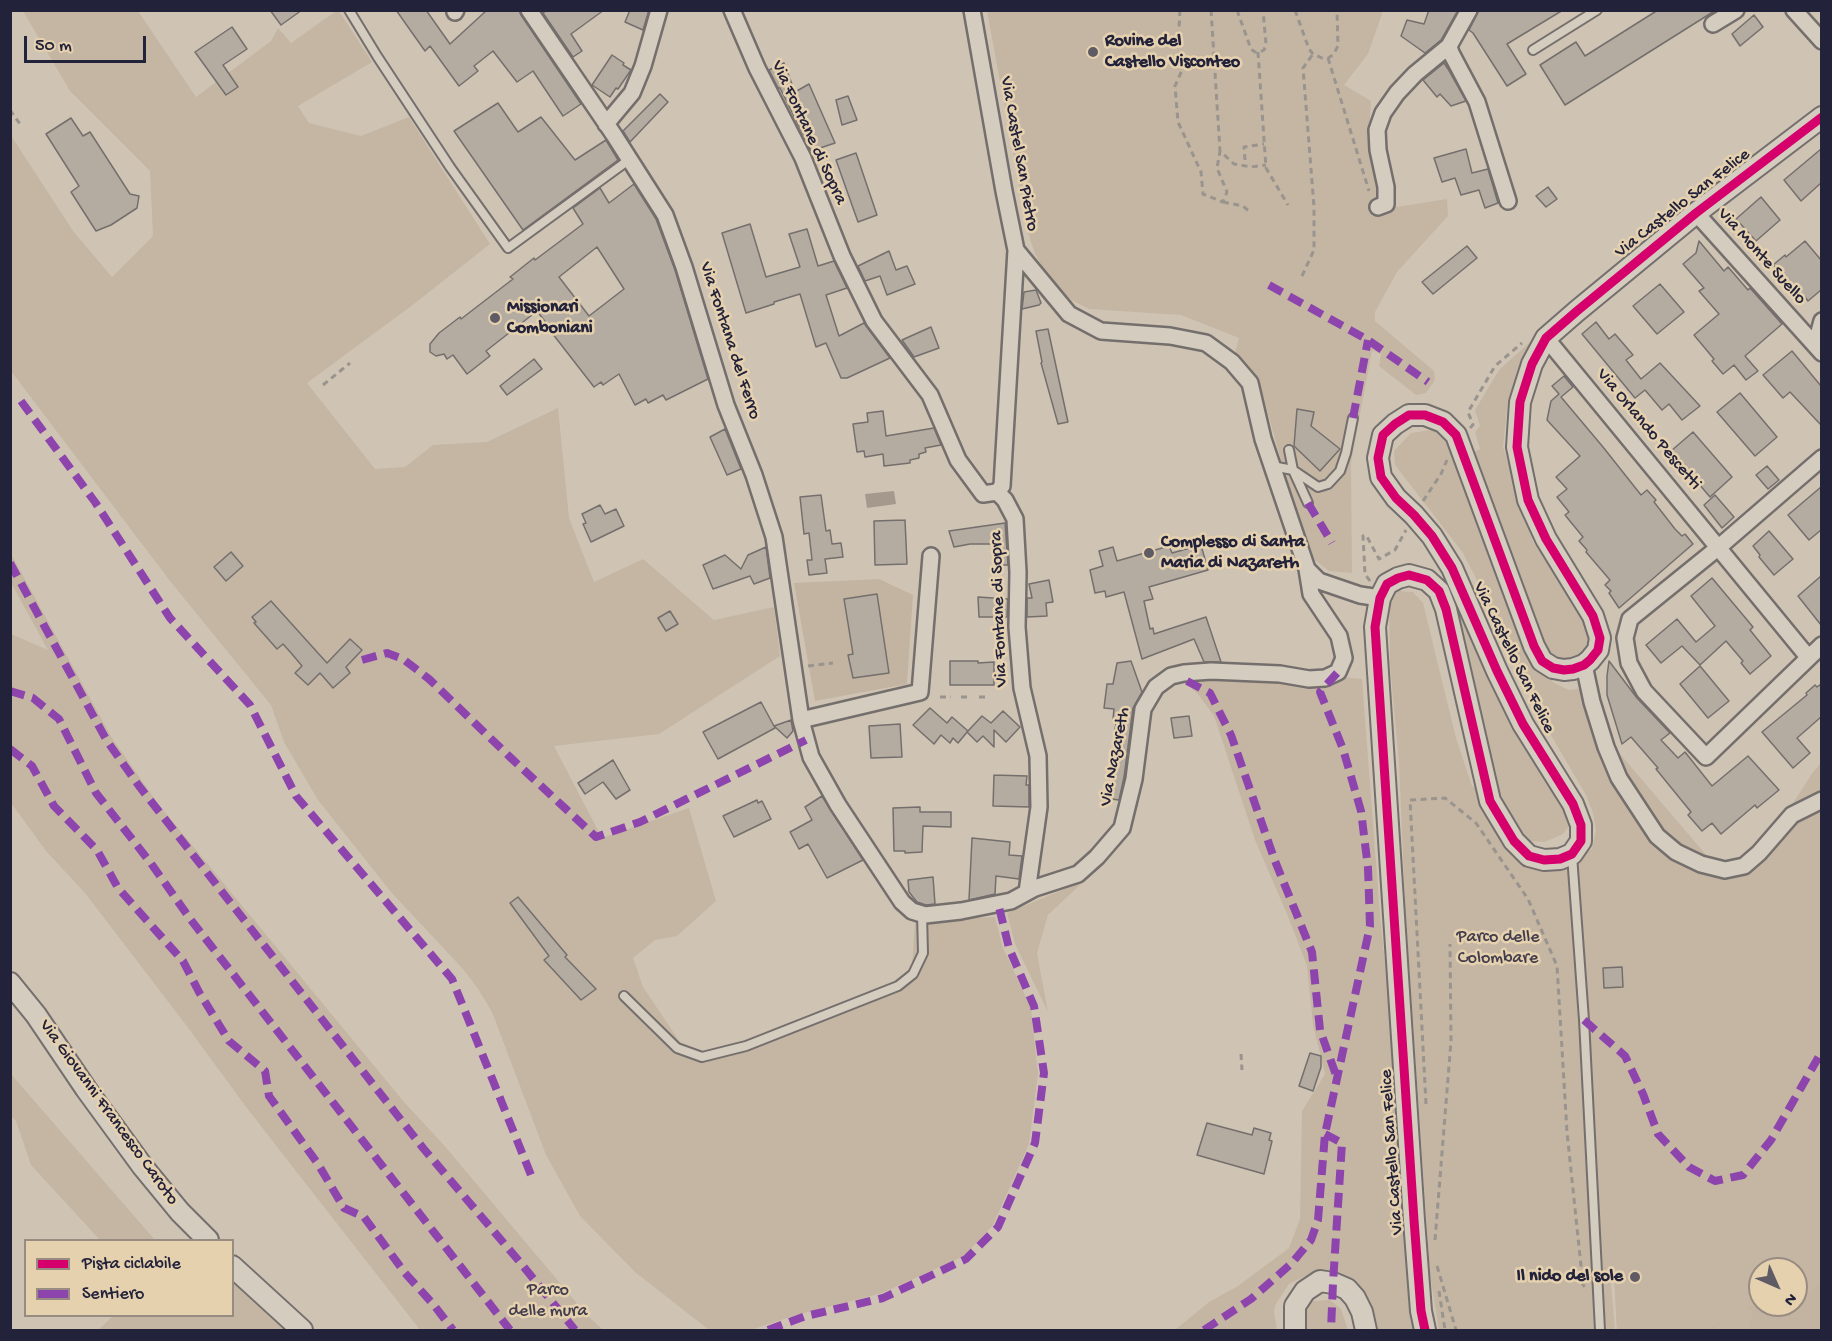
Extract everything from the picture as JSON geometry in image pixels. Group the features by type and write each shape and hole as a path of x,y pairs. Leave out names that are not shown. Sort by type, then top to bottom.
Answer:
{"street":[{"name":"Via Fontana del Ferro","path":"529,10 630,159 669,226 684,267 726,405 754,475 774,537 801,720 811,757 838,805 902,902 912,911 922,914"},
{"path":"606,124 632,93 643,66 659,10"},
{"name":"Via Fontane di Sopra","path":"732,10 757,68 803,158 842,256 874,321 930,395 958,460 983,494 997,492 1005,500 1016,519 1017,627 1022,688 1038,756 1039,807 1027,892"},
{"name":"Via Castel San Pietro","path":"972,10 1016,250 1069,314 1101,331 1170,336 1206,343 1232,362 1250,383 1263,439 1307,569 1311,594 1340,636 1344,658 1338,672 1325,678 1310,680 1280,674 1210,671 1172,676 1156,687"},
{"path":"1378,207 1386,204 1386,187 1378,150 1377,130 1383,113 1397,93 1415,74 1449,46 1469,10"},
{"path":"1713,24 1736,10"},
{"path":"1794,10 1821,41"},
{"path":"1449,46 1477,102 1508,201"},
{"name":"Via Castello San Felice","path":"1572,854 1581,841 1581,825 1573,804 1523,724 1452,568 1432,536 1396,498 1381,477 1378,458 1383,435 1408,415 1425,415 1443,422 1456,435 1534,646 1542,661 1553,668 1564,670 1584,665 1598,650 1600,638 1593,616 1546,539 1528,500 1517,447 1520,402 1532,364 1546,338 1696,213 1821,117"},
{"name":"Via Monte Suello","path":"1696,213 1821,353"},
{"path":"997,492 1002,486 1016,250"},
{"path":"1821,321 1821,346"},
{"name":"Via Orlando Pescetti","path":"1546,338 1808,657"},
{"path":"1821,458 1719,547 1630,619 1625,638 1629,663 1644,690 1706,757 1821,645"},
{"path":"801,720 920,692 931,556"},
{"path":"1307,569 1320,581 1360,595 1380,598 1387,584 1409,575 1427,580 1439,591 1446,609 1490,801 1514,841 1529,856 1544,860 1560,859 1572,854"},
{"name":"Via Castello San Felice","path":"1380,598 1375,627 1419,1288 1425,1330"},
{"path":"1584,665 1592,702 1606,747 1619,778 1657,836 1676,852 1701,864 1725,870 1744,866 1759,853 1792,815 1821,801"},
{"name":"Via Nazareth","path":"1027,892 1078,874 1122,828 1134,778 1143,709 1156,687"},
{"path":"922,914 961,911 1011,901 1027,892"},
{"name":"Via Giovanni Francesco Caroto","path":"10,983 36,1015 143,1167 180,1212 207,1239"},
{"path":"234,1268 302,1330"},
{"path":"1295,1330 1295,1306 1305,1291 1320,1281 1347,1289 1362,1312 1365,1330"}],"lane":[{"path":"349,10 450,167 508,248 630,159"},
{"path":"1533,50 1597,10"},
{"path":"1272,466 1293,470 1318,487 1328,484 1340,471 1353,418"},
{"path":"1289,450 1293,470 1308,503"},
{"name":"Via Castello San Felice","path":"1572,854 1584,1020 1600,1330"},
{"path":"624,996 677,1047 702,1057 746,1046 898,986 913,974 923,952 922,914"}],"path":[{"path":"1180,10 1178,49 1183,68 1175,86 1178,122 1201,172 1203,194 1223,202 1243,206 1251,213"},
{"path":"1211,10 1220,152 1217,168 1227,192 1223,202"},
{"path":"1237,10 1251,49 1258,52 1264,50 1266,44 1263,10"},
{"path":"1295,10 1309,49 1317,57 1328,58 1336,51 1339,41 1336,10"},
{"path":"1258,52 1266,165 1288,205"},
{"path":"1302,276 1314,250 1314,207 1303,68 1313,54"},
{"path":"1328,58 1372,198 1378,207"},
{"path":"10,110 20,124"},
{"path":"1245,160 1244,147 1264,144"},
{"path":"1220,152 1234,164 1251,167 1266,165"},
{"path":"1468,412 1496,366 1525,340"},
{"path":"323,385 350,363"},
{"path":"1414,515 1441,474 1451,453"},
{"path":"1380,598 1365,574 1363,536 1366,535 1379,559 1395,550"},
{"path":"814,665 833,663"},
{"path":"940,697 951,697"},
{"path":"961,697 968,697"},
{"path":"979,697 986,697"},
{"path":"1426,1111 1410,800 1445,798 1476,823 1528,899 1557,966 1567,1131 1583,1284 1599,1309"},
{"path":"1432,1219 1434,1243 1450,1041 1450,944"},
{"path":"1241,1054 1242,1070"},
{"path":"1437,1266 1456,1330"}],"shaded area":[{"path":"894,491 896,504 867,508 865,494"},
{"path":"879,579 913,595 907,684 815,701 794,583"},
{"name":"Il nido del sole","path":"1821,1230 1821,1330 1617,1330 1614,1269 1748,1284 1748,1317 1808,1317 1808,1257 1804,1257"}],"green space":[{"path":"23,11 138,11 196,97 271,41 278,28 291,43 339,11 372,62 298,106 309,123 361,136 409,117 490,244 414,304 307,383 375,469 405,467 433,445 487,442 558,408 569,518 594,582 643,559 714,620 774,607 780,656 659,734 554,746 602,838 689,808 716,901 677,936 655,940 633,958 643,987 682,1045 701,1053 745,1042 900,980 912,968 915,921 995,917 1003,948 1031,1008 1038,1074 1029,1144 993,1225 964,1256 882,1293 796,1315 751,1330 709,1330 635,1272 580,1216 546,1155 492,1012 478,989 463,969 391,892 318,800 284,742 271,705 170,581 11,371 10,134 73,231 112,277 153,236 150,171 70,91"},
{"path":"987,11 1383,11 1368,54 1344,85 1371,101 1369,139 1390,208 1447,199 1448,216 1397,272 1375,312 1375,321 1434,371 1435,380 1426,393 1416,395 1379,366 1381,354 1372,350 1351,463 1352,573 1329,571 1307,554 1262,392 1235,353 1239,338 1181,315 1089,309 1071,300 1048,276 1035,254 1028,233"},
{"path":"1530,342 1508,399 1503,447 1533,542 1588,621 1593,636 1587,651 1572,660 1556,660 1539,640 1472,453 1480,449 1475,432 1480,426 1475,410 1499,370"},
{"name":"Parco delle Colombare","path":"1436,429 1456,456 1537,665 1554,683 1569,690 1584,688 1620,754 1713,863 1754,864 1821,763 1821,1280 1808,1293 1808,1257 1748,1257 1747,1309 1748,1317 1751,1317 1748,1330 1712,1330 1724,1320 1707,1330 1617,1330 1614,1275 1610,1273 1615,1330 1439,1330 1430,1275 1405,904 1399,763 1390,664 1389,603 1394,594 1399,591 1413,592 1423,603 1456,738 1472,786 1479,788 1493,821 1557,869 1592,849 1596,830 1586,795 1535,708 1537,706 1520,675 1463,553 1395,465 1394,451 1411,433"},
{"name":"Parco delle mura","path":"10,552 112,738 159,805 404,1102 443,1144 586,1314 603,1330 420,1330 246,1107 85,893 46,851 11,803 11,634 48,650 11,583"},
{"path":"1456,605 1523,746 1547,776 1568,808 1570,825 1563,834 1545,842 1527,841 1503,814"},
{"path":"1242,667 1362,679 1380,915 1400,1111 1408,1291 1414,1330 1378,1330 1371,1304 1354,1281 1342,1274 1317,1270 1289,1284 1274,1311 1277,1330 1175,1330 1209,1302 1238,1286 1289,1248 1300,1219 1302,1111 1325,1074 1313,1025 1307,966 1255,840 1214,716 1192,689 1206,669"},
{"path":"1084,881 1048,915 1037,953 1048,1012 1015,944 1007,913"},
{"path":"11,1074 154,1239 99,1239 31,1165 16,1121 11,1116"},
{"path":"234,1280 286,1330 98,1330 112,1317 234,1317"},
{"path":"1330,1300 1341,1309 1348,1330 1306,1330 1304,1312 1309,1305 1314,1301"}],"building":[{"path":"270,10 302,10 281,25"},
{"path":"396,10 426,10 450,44 487,10 519,10 581,104 563,116 533,71 517,82 493,51 474,66 478,71 459,86 430,46 425,51"},
{"path":"547,10 604,10 571,34 582,51 573,57 543,13"},
{"path":"630,10 649,10 643,30 625,22"},
{"path":"1429,10 1458,10 1441,40 1425,53 1401,36 1407,20 1424,24"},
{"path":"1479,10 1563,10 1507,44 1526,74 1507,86 1469,30"},
{"path":"1658,10 1716,10 1565,105 1540,65 1576,42 1585,56"},
{"path":"1754,15 1763,27 1740,46 1732,34"},
{"path":"232,27 247,49 223,65 238,87 226,95 195,52"},
{"path":"612,55 631,70 610,97 592,85"},
{"path":"784,63 795,92 809,84 835,143 811,151 769,70"},
{"path":"1444,63 1466,101 1451,106 1440,94 1437,97 1423,80"},
{"path":"660,94 668,102 630,142 623,131"},
{"path":"848,96 857,120 842,125 836,100"},
{"path":"498,103 518,132 541,117 575,160 606,140 618,160 523,230 454,131"},
{"path":"71,118 83,136 90,132 130,194 139,196 137,208 111,225 96,231 71,192 79,186 46,134"},
{"path":"1466,149 1472,173 1488,169 1498,203 1485,208 1479,190 1461,195 1455,178 1442,182 1434,158"},
{"path":"1821,149 1821,183 1801,201 1784,180"},
{"path":"856,153 877,215 858,222 836,160"},
{"path":"634,184 656,219 675,270 708,379 666,400 663,395 648,403 646,399 635,405 619,374 603,385 601,382 594,387 537,311 486,351 490,356 467,374 453,355 447,359 444,354 436,356 430,352 430,344 439,333 513,279 510,277 534,258 535,260 583,224 573,208 600,188 609,203","holes":["597,247 624,289 589,316 559,277"]},
{"path":"1548,187 1557,199 1546,207 1536,196"},
{"path":"1761,197 1780,220 1756,241 1736,219"},
{"path":"750,224 766,277 800,267 789,234 807,229 818,266 834,261 847,288 826,295 839,336 864,323 890,358 847,378 841,378 826,343 816,347 800,294 746,313 722,233"},
{"path":"1699,241 1724,271 1728,267 1782,324 1745,356 1758,371 1746,380 1734,365 1723,374 1694,335 1719,314 1699,291 1704,288 1683,264 1696,253"},
{"path":"1805,241 1821,260 1821,290 1808,301 1805,297 1803,299 1773,265"},
{"path":"1467,246 1477,258 1433,294 1422,282"},
{"path":"889,251 896,270 907,266 915,284 887,295 880,276 865,281 858,266"},
{"path":"1660,284 1684,312 1657,334 1633,306"},
{"path":"1036,290 1041,303 1022,309 1024,292"},
{"path":"1596,322 1609,339 1615,334 1633,355 1626,360 1641,379 1660,363 1700,406 1682,420 1669,404 1662,410 1645,390 1635,398 1582,334"},
{"path":"931,327 939,348 914,357 902,340"},
{"path":"1048,329 1068,422 1058,424 1041,363 1036,331"},
{"path":"1792,351 1821,386 1821,425 1790,392 1783,398 1763,375"},
{"path":"534,359 542,369 507,395 500,386"},
{"path":"1564,376 1573,387 1561,397 1641,495 1647,490 1675,529 1682,536 1685,534 1693,544 1619,608 1609,593 1611,591 1605,585 1610,580 1586,552 1587,550 1579,541 1583,537 1565,515 1569,512 1557,497 1567,489 1556,477 1580,456 1547,420 1551,401 1559,394 1552,386"},
{"path":"1740,393 1777,437 1755,456 1717,412"},
{"path":"1297,409 1314,412 1311,426 1340,449 1320,471 1294,446"},
{"path":"883,411 886,436 934,428 941,445 925,448 926,452 919,454 919,458 910,460 910,463 884,466 883,454 865,457 864,451 857,452 853,424 868,422 867,413"},
{"path":"725,429 741,469 727,475 710,437"},
{"path":"1693,432 1732,477 1710,497 1671,451"},
{"path":"1767,466 1779,480 1768,489 1756,475"},
{"path":"1821,487 1821,530 1809,540 1788,515"},
{"path":"821,495 826,531 830,530 832,544 841,543 843,557 825,559 827,573 809,575 807,560 812,560 809,533 804,534 800,497"},
{"path":"1715,495 1734,517 1722,528 1704,505"},
{"path":"600,505 605,514 616,509 624,526 591,542 583,524 586,523 582,514"},
{"path":"905,520 907,564 875,565 874,521"},
{"path":"1005,523 1008,565 1001,565 1000,544 970,544 954,547 949,531"},
{"path":"1769,531 1793,559 1774,575 1753,546"},
{"path":"1201,545 1208,570 1149,587 1153,599 1144,601 1150,629 1153,628 1154,634 1206,617 1221,662 1204,662 1194,639 1142,659 1124,592 1106,597 1105,591 1095,593 1090,570 1103,566 1099,551 1113,547 1117,561 1169,546 1172,553"},
{"path":"766,547 770,578 754,584 750,576 713,589 703,565 725,555 741,569 748,555"},
{"path":"231,552 243,566 226,581 214,567"},
{"path":"1821,576 1821,625 1798,596"},
{"path":"1712,578 1753,627 1750,630 1771,656 1750,674 1741,663 1743,661 1726,641 1700,665 1682,646 1661,663 1646,645 1677,619 1696,642 1715,626 1691,596"},
{"path":"1049,580 1053,602 1046,603 1047,616 1027,617 1027,598 1032,598 1029,584"},
{"path":"877,594 889,673 853,678 848,655 853,654 844,599"},
{"path":"978,597 1008,599 1007,617 979,617"},
{"path":"271,601 327,663 350,639 362,650 346,667 350,673 333,688 320,673 308,685 295,673 302,666 292,654 283,644 277,649 254,623 256,622 252,617"},
{"path":"670,611 678,624 666,631 658,618"},
{"path":"950,661 994,662 994,685 950,685"},
{"path":"1131,661 1142,692 1133,708 1119,800 1111,799 1117,719 1113,719 1114,709 1104,708 1107,684 1113,684 1117,663"},
{"path":"1609,661 1637,698 1670,733 1661,740 1678,758 1685,752 1712,786 1748,756 1779,790 1757,808 1755,805 1721,834 1712,823 1702,831 1688,815 1691,812 1656,769 1658,768 1631,737 1622,744 1607,695"},
{"path":"1700,666 1729,701 1708,718 1680,684"},
{"path":"1821,684 1821,717 1797,738 1810,753 1793,768 1762,732 1807,695 1806,693 1815,685 1817,687"},
{"path":"761,702 775,728 718,759 703,732"},
{"path":"930,708 947,723 952,717 968,731 958,743 953,738 950,743 941,735 934,744 913,725"},
{"path":"1003,711 1020,727 1006,742 994,730 994,747 983,736 977,742 967,732 982,716 991,723"},
{"path":"1189,716 1192,736 1174,738 1171,718"},
{"path":"791,720 793,731 787,738 774,726"},
{"path":"900,724 902,757 871,758 869,726"},
{"path":"613,760 630,790 616,799 603,782 585,794 578,783"},
{"path":"994,775 1027,776 1029,807 993,806"},
{"path":"822,796 863,860 827,878 808,844 799,849 790,832 812,820 805,807"},
{"path":"757,800 758,803 762,801 771,819 734,837 723,816"},
{"path":"920,807 920,812 951,812 951,827 923,826 922,852 894,851 893,808"},
{"path":"972,838 1010,842 1009,855 1022,856 1019,879 996,876 995,894 969,900"},
{"path":"933,877 935,904 926,905 917,902 909,892 908,880"},
{"path":"518,897 567,955 565,957 596,989 581,1000 544,960 549,956 510,903"},
{"path":"1622,967 1623,987 1604,988 1603,968"},
{"path":"1310,1053 1321,1056 1321,1067 1313,1091 1299,1086"},
{"path":"1207,1123 1252,1135 1254,1128 1271,1133 1269,1140 1272,1141 1264,1174 1197,1155"}],"marked path":[{"path":"1269,285 1368,340 1428,382"},
{"path":"1353,418 1368,340"},
{"path":"21,401 95,502 170,618 250,705 296,796 452,979 531,1175"},
{"path":"1308,503 1332,543"},
{"path":"10,563 107,741 139,786 423,1148 575,1330"},
{"path":"362,660 387,653 403,659 429,679 596,837 640,822 806,740"},
{"path":"1204,1330 1251,1299 1292,1263 1311,1240 1318,1220 1325,1134 1370,926 1368,868 1361,811 1343,749 1320,692 1338,672"},
{"path":"1187,681 1210,693 1231,735 1275,861 1312,952 1320,1030 1337,1078"},
{"path":"10,691 33,698 59,719 96,793 150,862 191,920 510,1330"},
{"path":"10,749 32,766 54,806 97,850 118,888 183,961 229,1041 265,1071 269,1096 318,1164 344,1208 364,1217 405,1273 453,1330"},
{"path":"768,1330 806,1316 883,1298 966,1259 998,1227 1035,1143 1044,1073 1034,1006 1009,948 998,903"},
{"path":"1584,1020 1625,1056 1658,1134 1689,1167 1715,1181 1743,1175 1771,1140 1822,1051"},
{"path":"1325,1134 1342,1143 1331,1330"}],"cycle path":[{"path":"1425,1330 1421,1311 1414,1220 1375,627 1380,598 1387,584 1409,575 1427,580 1439,591 1446,609 1490,801 1514,841 1529,856 1544,860 1560,859 1572,854 1581,841 1581,825 1573,804 1523,724 1452,568 1432,536 1396,498 1381,477 1378,458 1383,435 1409,415 1425,415 1443,422 1456,435 1534,646 1542,661 1553,668 1564,670 1584,665 1598,650 1600,638 1593,616 1546,539 1528,500 1517,447 1520,402 1532,364 1546,338 1577,311 1696,213 1822,117"}],"place":[{"name":"Rovine del Castello Visconteo","path":"1093,52"},
{"name":"Missionari Comboniani","path":"495,318"},
{"name":"Complesso di Santa Maria di Nazareth","path":"1149,553"},
{"name":"Il nido del sole","path":"1635,1277"}]}
